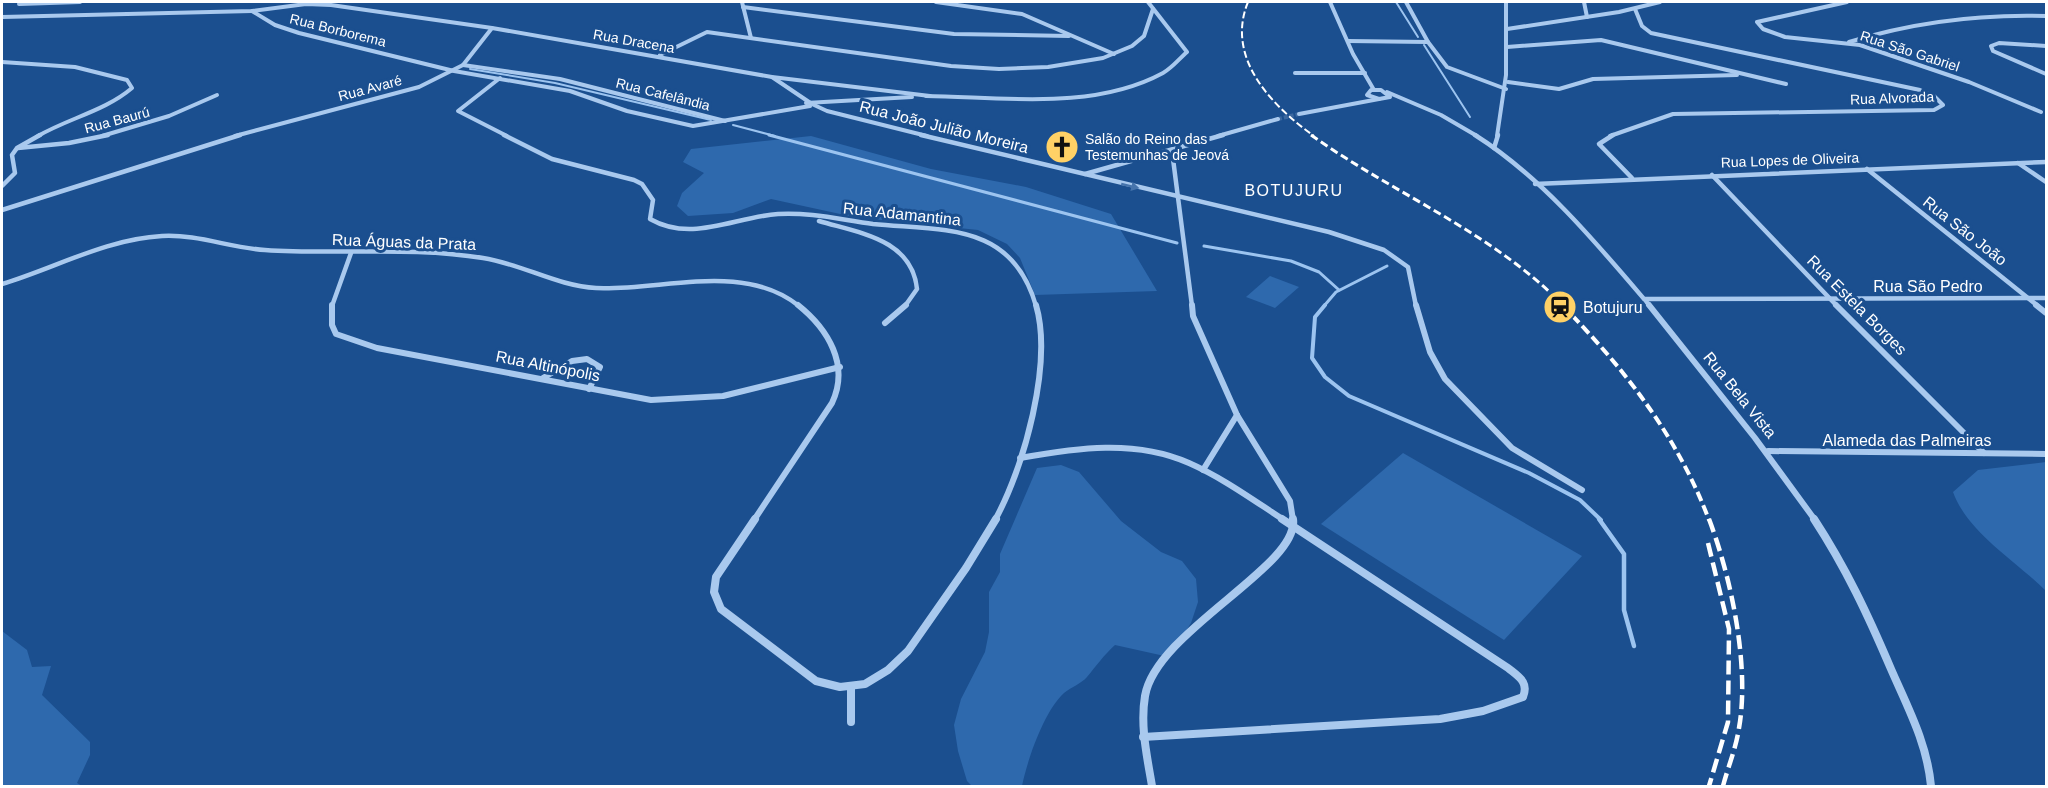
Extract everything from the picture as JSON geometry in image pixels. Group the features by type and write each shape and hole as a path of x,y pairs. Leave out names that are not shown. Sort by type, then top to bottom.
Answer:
{"street":[{"path":"20,4 80,2"},
{"path":"285,6 291,2"},
{"path":"300,2 306,4"},
{"path":"936,2 1022,14 1114,54"},
{"path":"806,103 930,96 1103,94 1129,89 1163,75 1175,67 1187,52 1148,2"},
{"path":"1330,2 1374,90 1368,91 1369,96 1351,104"},
{"path":"1406,2 1428,42 1447,67 1506,88"},
{"path":"1494,148 1503,117 1508,82 1506,2"},
{"path":"1584,2 1587,17"},
{"path":"1507,29 1635,9 1660,2"},
{"name":"Rua São Gabriel","path":"1847,2 1757,22 1763,29 1786,36 1825,42 1849,42 1970,82 2041,112"},
{"path":"2,17 252,11 306,4 353,7 492,28"},
{"path":"751,38 742,4 954,34 1069,36"},
{"path":"659,55 705,33 958,67 1067,65 1114,54 1141,39 1153,9"},
{"name":"Rua Alvorada","path":"1632,178 1599,144 1615,133 1665,116 1801,110 1934,110 1943,105 1934,96 1920,90 1651,33 1642,26 1635,9"},
{"name":"Rua Borborema","path":"252,11 275,25 299,33 454,71"},
{"path":"1849,42 1941,18 1979,15 2046,15"},
{"name":"Rua Dracena","path":"492,28 659,55 772,77 930,96"},
{"name":"Rua Avaré","path":"2,210 65,192 257,129 407,91 463,65 492,28"},
{"path":"1348,40 1428,42"},
{"path":"1507,47 1601,40 1786,84"},
{"path":"2046,46 1999,43 1991,46 1994,51 2046,74"},
{"path":"2,62 75,67 115,75 132,84 129,93 115,102 64,121 17,148 12,155 15,173 2,186"},
{"name":"Rua Cafelândia","path":"463,65 560,80 726,121"},
{"name":"Rua Cafelândia","path":"454,71 570,91 627,111 688,125 706,126 726,121"},
{"path":"1295,73 1365,73"},
{"path":"1508,82 1554,90 1593,79 1746,75"},
{"name":"Rua Dracena","path":"772,77 790,88 811,106"},
{"name":"Rua Adamantina","path":"500,78 461,106 458,111 552,159 607,171 642,184 653,200 650,219 662,226 696,228 778,214 926,228 973,236 992,243 1017,264 1036,303 1040,331 1037,382 1020,458 1006,500 972,559 912,645 887,671 865,684 851,687"},
{"name":"Rua Bela Vista","path":"1374,90 1387,92 1418,104 1459,123 1494,148 1535,184 1645,299 1768,451 1807,506 1849,573 1919,730 1929,764 1931,786"},
{"path":"1299,114 1390,97 1387,92"},
{"name":"Rua Baurú","path":"17,148 57,146 115,133 153,122 218,95"},
{"name":"Rua Bela Vista","path":"1369,96 1418,104"},
{"path":"726,121 811,106"},
{"name":"Rua João Julião Moreira","path":"811,106 1082,175 1359,240 1408,267 1427,342 1445,379 1512,448 1581,490"},
{"path":"1082,175 1278,119"},
{"path":"1152,786 1143,737 1144,694 1157,667 1180,638 1280,553 1294,526 1290,501 1237,415 1193,316 1172,151"},
{"name":"Rua Lopes de Oliveira","path":"1535,184 1632,178 2046,162"},
{"path":"2018,163 2046,182"},
{"name":"Rua São João","path":"1867,169 2046,313"},
{"name":"Rua Estela Borges","path":"1712,175 1830,299 1984,453"},
{"path":"807,217 887,244 910,260 915,269 917,289 902,310 885,323"},
{"name":"Rua Águas da Prata","path":"2,284 117,244 160,236 189,236 259,250 451,254 504,262 571,285 594,288 729,281 756,286 783,296 813,317 840,367"},
{"name":"Rua Altinópolis","path":"351,253 331,309 330,324 336,334 377,348 651,400 703,400 796,380 840,367"},
{"name":"Rua São Pedro","path":"1645,299 2046,298"},
{"path":"543,378 569,362 586,359 594,361 600,367 589,388"},
{"path":"840,367 840,385 832,403 716,577 714,592 721,609 816,681 830,687 851,687 851,722"},
{"path":"1203,470 1237,415"},
{"path":"1020,458 1079,447 1134,448 1178,458 1203,470 1294,526 1508,668 1522,680 1526,689 1523,697 1509,704 1467,715 1440,719 1143,737"},
{"name":"Alameda das Palmeiras","path":"1768,451 2046,454"}],"shaded area":[{"path":"811,136 931,169 1026,187 1111,214 1157,291 1035,295 1020,258 1007,244 978,230 854,217 771,199 733,213 688,216 677,206 682,193 704,173 683,162 691,149"},
{"path":"1270,276 1299,287 1275,308 1246,297"},
{"path":"1403,453 1582,556 1504,640 1321,524"},
{"path":"2046,462 2046,591 1981,533 1960,507 1953,492 1978,470"},
{"path":"1061,465 1079,472 1121,521 1161,552 1182,561 1196,579 1198,602 1191,623 1169,657 1115,645 1085,679 1064,693 1043,724 1032,750 1022,786 972,786 967,781 958,751 954,725 961,699 985,652 989,632 989,592 1000,572 1000,554 1037,468"},
{"path":"2,631 27,650 32,667 51,666 42,695 90,742 90,755 77,783 82,786 2,786"}],"building":[{"path":"1068,131 1072,148 1057,149 1053,132"}],"waterway":[{"path":"1396,2 1418,37"},
{"path":"1424,45 1470,117"},
{"path":"470,69 555,83 711,120"},
{"path":"733,125 775,136"},
{"path":"769,135 1177,243"},
{"path":"1204,246 1291,261 1319,272 1339,290"},
{"path":"1324,306 1336,292 1387,266"},
{"path":"1325,305 1315,317 1312,358 1325,377 1349,396 1529,473 1580,500 1601,520"},
{"path":"1599,519 1624,554 1624,610 1634,646"}],"tunnel":[{"path":"1278,119 1299,114"}],"railway":[{"path":"1248,2 1243,23 1243,42 1248,61 1257,79 1269,95 1298,124 1314,136"},
{"path":"1311,135 1506,256 1564,306"},
{"path":"1562,305 1607,354 1647,405 1682,460 1709,520"},
{"path":"1709,519 1725,567 1731,594 1742,677 1739,728 1723,786"},
{"path":"1708,543 1729,629 1728,722 1709,786"}],"place":[{"name":"Salão do Reino das Testemunhas de Jeová","path":"1062,147"},
{"name":"Botujuru","path":"1560,307"}],"district":[{"name":"BOTUJURU","path":"1294,190"}]}
